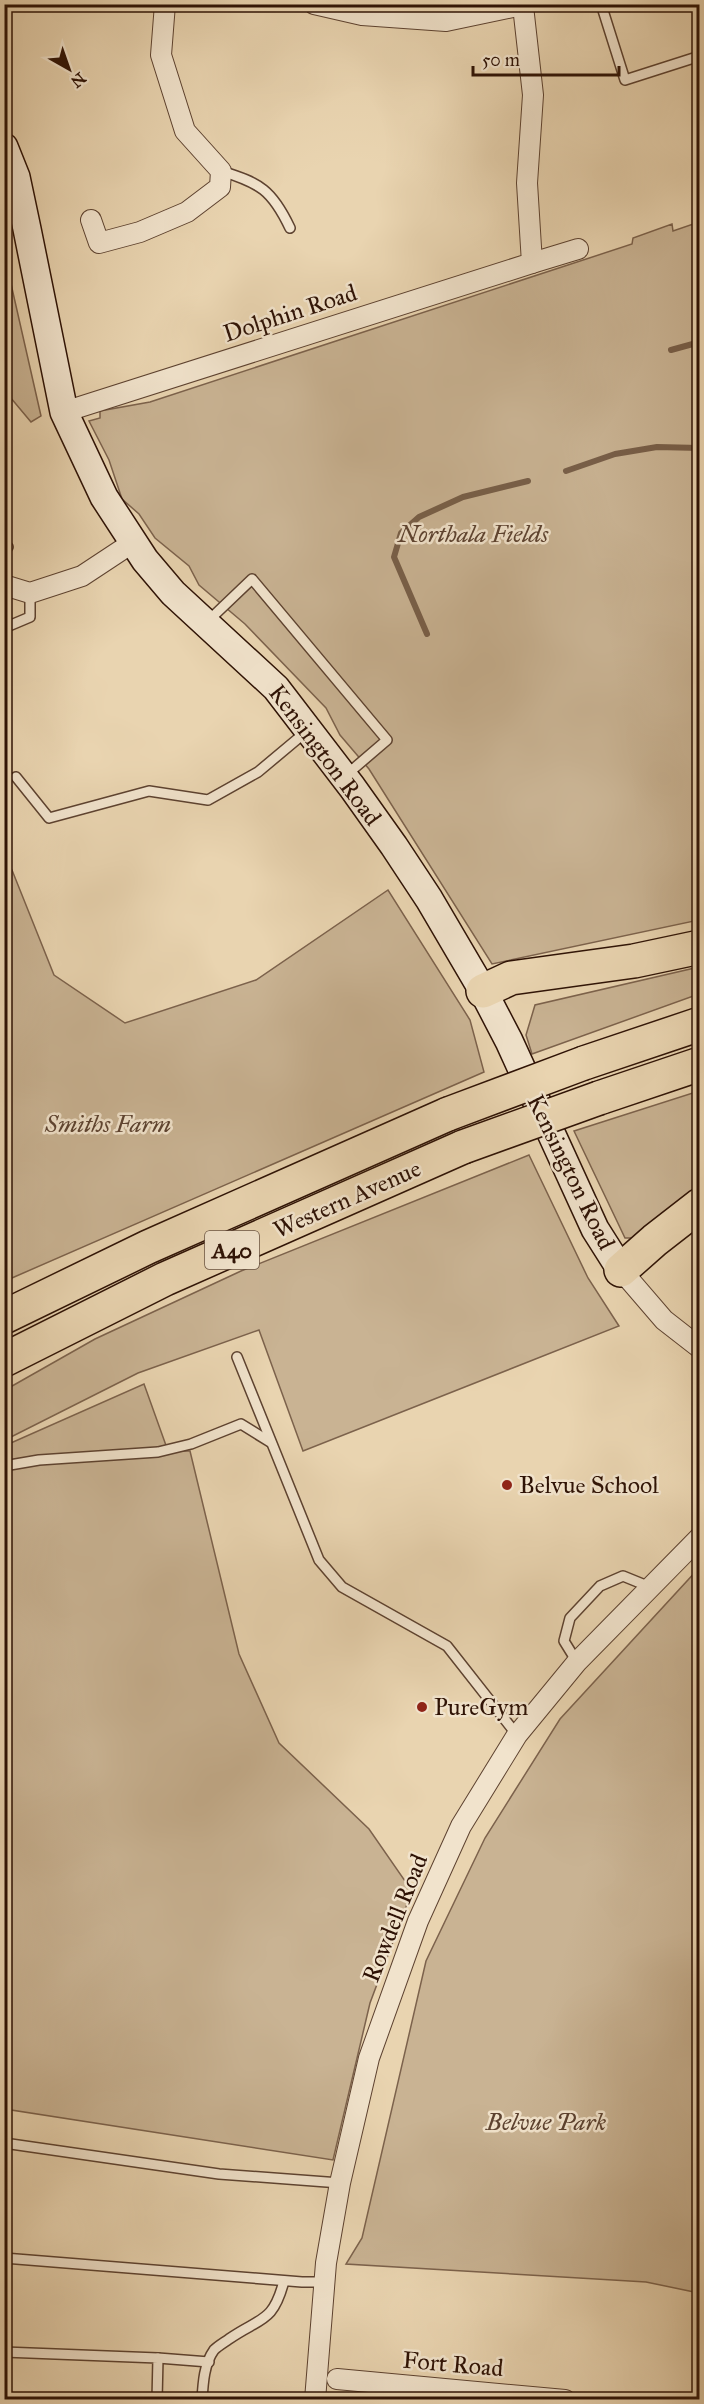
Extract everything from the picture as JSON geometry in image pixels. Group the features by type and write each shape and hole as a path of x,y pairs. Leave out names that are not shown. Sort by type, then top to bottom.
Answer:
{"highway":[{"path":"483,991 511,978 634,961 699,947"},
{"name":"Western Avenue","path":"4,1317 148,1247 448,1114 584,1063 699,1024"},
{"name":"Western Avenue","path":"4,1360 165,1279 463,1147 699,1064"},
{"path":"621,1270 699,1205"}],"street":[{"path":"91,220 99,243 140,232 187,212 220,187 221,171 185,131 161,55 165,4"},
{"path":"314,4 362,15 418,12 446,21 525,5 533,95 527,183 532,263"},
{"name":"Kensington Road","path":"4,147 16,177 64,412 104,497 132,543 172,593 266,677 344,777 429,899 483,991 509,1041 595,1229 621,1270 664,1320 699,1348"},
{"name":"Dolphin Road","path":"64,412 579,249"},
{"path":"4,585 30,593 82,576 132,543"},
{"name":"Rowdell Road","path":"315,2400 324,2282 340,2183 369,2058 418,1921 461,1826 517,1735 577,1662 699,1536"},
{"name":"Fort Road","path":"338,2379 565,2400"}],"lane":[{"path":"601,4 625,80 699,56"},
{"path":"221,171 253,181 270,196 290,228"},
{"path":"205,623 252,579 387,740 344,777"},
{"path":"4,628 30,617 30,593"},
{"path":"16,777 49,818 149,791 208,800 258,772 309,730"},
{"path":"237,1357 319,1560 342,1587 447,1646 517,1735"},
{"path":"4,1466 39,1460 158,1452 191,1444 241,1424 270,1442"},
{"path":"577,1662 564,1641 570,1618 600,1586 623,1576 650,1587"},
{"path":"4,2143 219,2174 340,2183"},
{"path":"4,2258 284,2281 324,2282"},
{"path":"202,2400 204,2373 215,2349 231,2337 268,2317 279,2301 284,2281"},
{"path":"4,2352 209,2362"},
{"path":"157,2400 158,2358"}],"green space":[{"name":"Northala Fields","path":"699,222 699,920 492,964 369,769 340,735 326,708 245,624 199,585 189,566 155,538 139,514 122,499 109,460 89,421 100,418 100,411 150,402 632,244 633,238 672,224 673,231"},
{"path":"4,253 41,416 31,422 5,391"},
{"name":"Smiths Farm","path":"4,857 12,870 54,975 125,1023 256,980 388,890 470,1020 484,1072 5,1281"},
{"path":"699,967 699,994 532,1054 526,1035 535,1005"},
{"path":"699,1091 699,1193 638,1238 625,1238 574,1131"},
{"path":"529,1155 588,1278 619,1326 303,1451 259,1330 138,1373 5,1440 5,1390 95,1339 241,1271"},
{"path":"144,1384 168,1451 190,1451 239,1654 279,1743 369,1829 412,1891 370,2003 333,2160 5,2109 4,1446"},
{"name":"Belvue Park","path":"699,1568 699,2293 646,2282 346,2264 362,2238 426,1961 485,1838 560,1719"}],"waterway":[{"path":"671,350 700,342"},
{"path":"566,471 615,454 657,447 700,448"},
{"path":"427,634 394,557 401,533 419,517 463,497 528,481"}],"place":[{"name":"Belvue School","path":"507,1485"},
{"name":"PureGym","path":"422,1707"}]}
